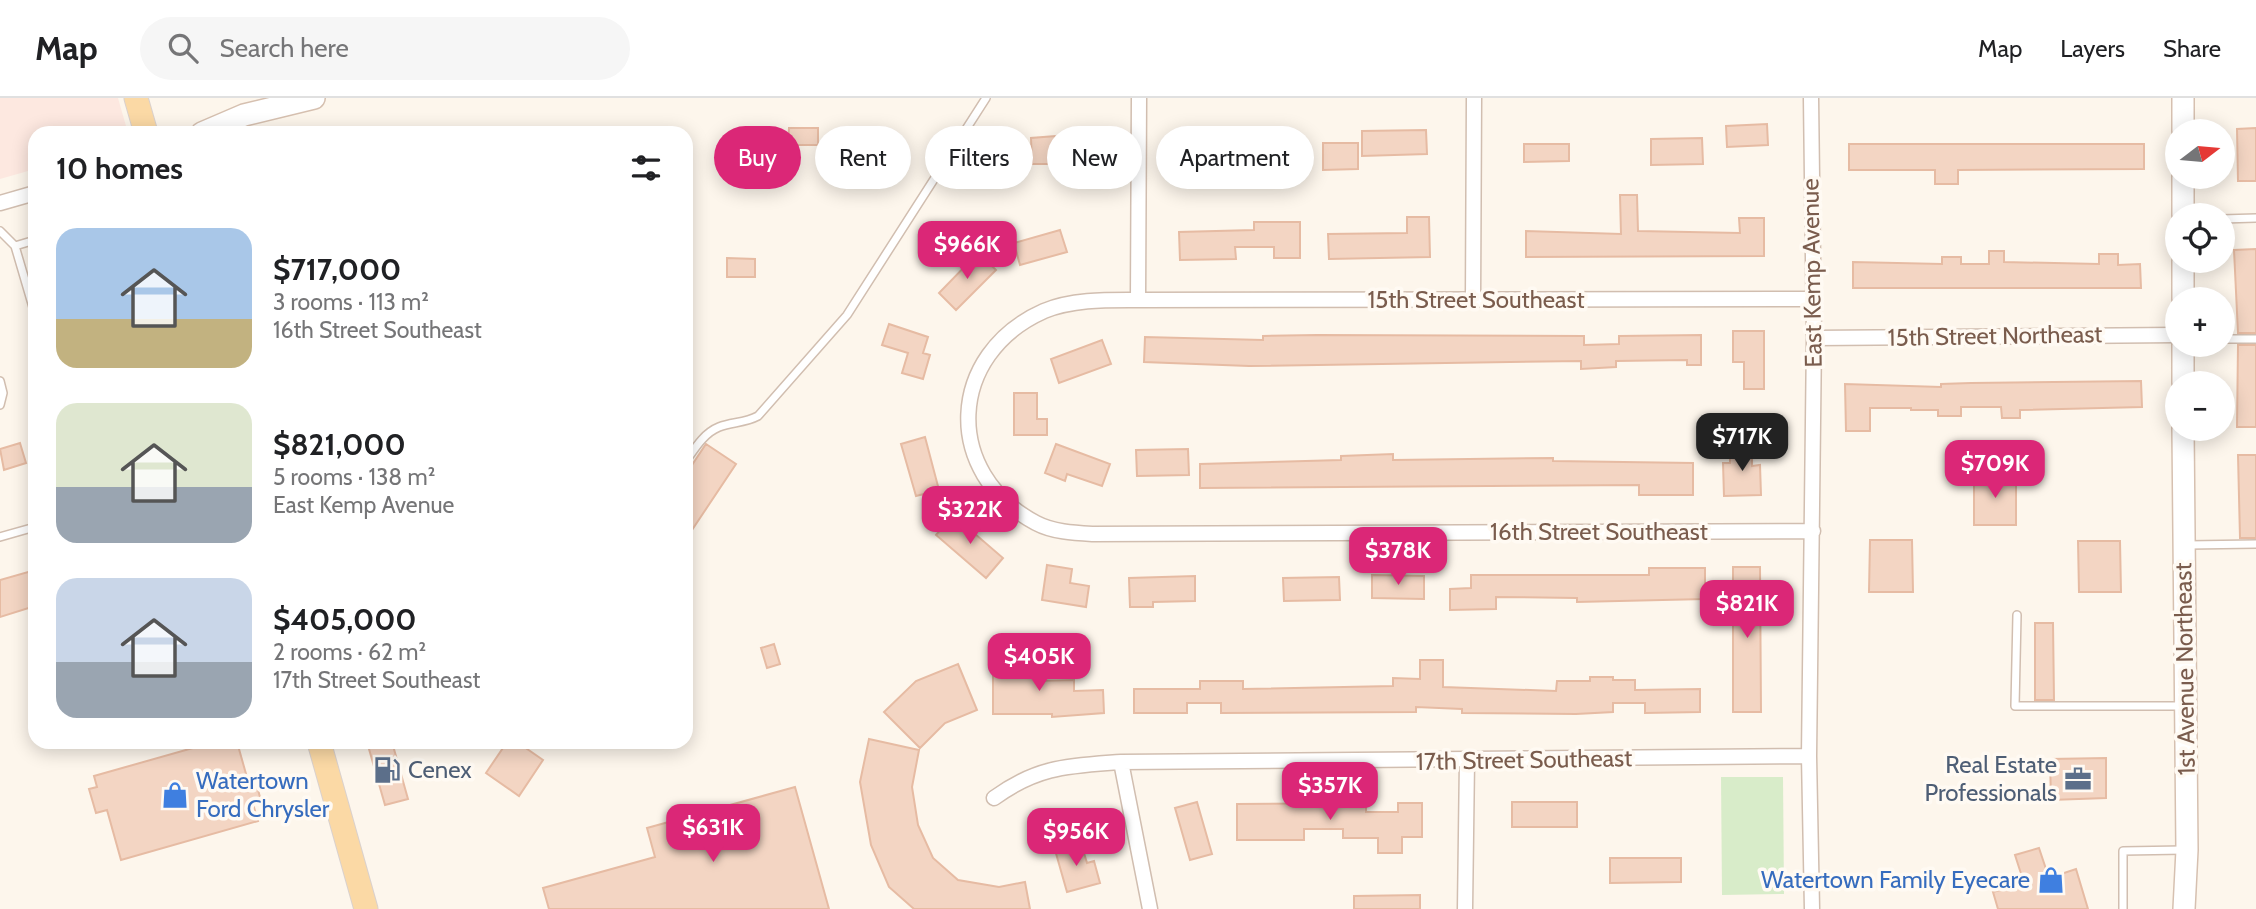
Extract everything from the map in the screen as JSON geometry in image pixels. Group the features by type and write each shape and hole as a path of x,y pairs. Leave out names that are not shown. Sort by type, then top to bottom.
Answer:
{"main road":[{"path":"136,98 144,126"},
{"path":"218,126 244,115 314,98"},
{"path":"2183,98 2183,119"},
{"name":"1st Avenue Northeast","path":"2183,441 2187,850 2184,909"},
{"path":"321,749 366,909"}],"street":[{"path":"1139,98 1139,300"},
{"path":"1473,300 1474,98"},
{"name":"East Kemp Avenue","path":"1811,98 1814,338 1809,756 1812,909"},
{"path":"0,203 28,195"},
{"name":"15th Street Southeast","path":"969,404 976,375 1005,334 1046,310 1069,304 1139,300 1813,299"},
{"name":"15th Street Northeast","path":"1814,338 2165,335"},
{"name":"16th Street Southeast","path":"969,404 967,432 975,458 1001,497 1018,512 1039,524 1063,532 1813,531"},
{"name":"17th Street Southeast","path":"994,798 1038,772 1056,767 1121,762 1809,756"},
{"path":"1465,909 1466,760"},
{"path":"1121,762 1150,909"}],"lane":[{"path":"693,452 705,436 719,427 747,422 758,416 847,315 986,98"},
{"path":"2235,219 2256,218"},
{"path":"0,231 15,246 28,290"},
{"path":"15,246 28,242"},
{"path":"2235,339 2256,339"},
{"path":"0,381 3,393 0,405"},
{"path":"0,537 28,529"},
{"path":"2183,545 2256,544"},
{"path":"2017,615 2015,706 2185,706"},
{"path":"2123,909 2123,851 2187,850"}],"shaded area":[{"path":"0,98 118,98 126,126 28,126 28,171 0,179"}],"green space":[{"path":"1721,777 1783,777 1784,894 1722,895"}],"building":[{"path":"1767,124 1768,145 1727,147 1726,126"},
{"path":"801,128 815,128 815,145 801,145"},
{"path":"2256,128 2256,181 2238,181 2237,129"},
{"path":"1426,130 1427,154 1362,156 1362,131"},
{"path":"1047,137 1047,164 1033,164 1033,138"},
{"path":"1702,138 1703,164 1651,165 1651,139"},
{"path":"1323,143 1358,143 1358,169 1323,170"},
{"path":"1524,144 1569,144 1569,161 1524,162"},
{"path":"1849,144 2144,144 2144,169 1958,170 1958,184 1935,184 1935,170 1849,170"},
{"path":"1620,195 1637,195 1638,231 1740,233 1739,218 1764,218 1764,256 1526,257 1526,231 1621,234"},
{"path":"1407,217 1429,217 1430,257 1329,259 1328,234 1407,233"},
{"path":"1254,222 1300,222 1300,258 1274,258 1274,247 1235,247 1236,259 1180,260 1179,232 1254,230"},
{"path":"1060,230 1067,252 1020,265 1014,243"},
{"path":"2256,249 2256,333 2238,333 2235,250"},
{"path":"1989,251 2004,251 2004,262 2099,264 2099,254 2118,254 2118,265 2140,264 2141,288 1853,288 1853,262 1942,264 1942,257 1961,257 1961,264 1989,264"},
{"path":"978,253 996,270 956,310 939,293"},
{"path":"727,258 755,259 755,277 727,277"},
{"path":"889,324 928,337 923,353 930,355 923,379 902,373 908,353 882,345"},
{"path":"1733,331 1764,331 1764,389 1744,389 1744,362 1733,362"},
{"path":"1701,335 1701,365 1687,365 1687,360 1616,361 1616,367 1581,369 1581,361 1249,366 1144,362 1145,337 1263,340 1263,336 1584,336 1584,345 1619,344 1619,336"},
{"path":"1102,340 1111,364 1059,383 1051,359"},
{"path":"2238,345 2256,345 2256,427 2237,427"},
{"path":"2141,381 2142,407 2020,410 2020,418 2002,418 2001,407 1961,407 1961,416 1938,416 1938,410 1870,408 1870,431 1846,431 1845,384 1941,387 1941,384 1971,383"},
{"path":"1014,393 1037,393 1037,419 1047,419 1047,435 1014,435"},
{"path":"925,437 939,490 916,496 901,444"},
{"path":"20,443 26,463 4,470 0,449"},
{"path":"1752,443 1752,466 1760,465 1761,495 1724,496 1723,463 1730,463 1730,444"},
{"path":"706,444 736,464 693,528 693,464"},
{"path":"1056,444 1110,464 1102,486 1067,474 1065,481 1045,473"},
{"path":"1188,449 1189,475 1137,476 1136,450"},
{"path":"1393,454 1393,460 1553,458 1553,461 1693,463 1693,495 1639,495 1639,485 1200,488 1200,464 1341,460 1341,456"},
{"path":"2238,455 2256,455 2256,538 2240,538"},
{"path":"1974,474 2016,474 2016,525 1974,525"},
{"path":"953,515 1003,558 986,578 936,535"},
{"path":"1870,540 1912,540 1913,592 1869,592"},
{"path":"2078,541 2120,541 2121,592 2079,592"},
{"path":"1047,565 1072,569 1070,583 1089,586 1086,607 1042,600"},
{"path":"1733,567 1760,567 1761,712 1733,712"},
{"path":"1649,568 1705,568 1705,599 1577,602 1577,598 1496,597 1496,609 1450,610 1450,589 1471,588 1471,575 1649,575"},
{"path":"28,572 28,608 0,617 0,580"},
{"path":"1372,575 1424,576 1424,599 1372,598"},
{"path":"1195,576 1195,601 1153,602 1153,607 1130,607 1129,578"},
{"path":"1339,577 1340,600 1284,601 1283,578"},
{"path":"2035,623 2053,623 2054,700 2035,700"},
{"path":"774,644 780,664 767,668 761,648"},
{"path":"1420,660 1443,660 1443,687 1556,691 1557,681 1590,681 1590,677 1613,677 1613,680 1635,680 1635,690 1700,689 1700,712 1645,713 1645,703 1613,703 1613,712 1576,714 1462,713 1462,709 1416,707 1416,712 1221,713 1221,703 1187,703 1187,713 1134,713 1134,689 1200,689 1200,681 1243,681 1243,689 1393,686 1393,678 1420,679"},
{"path":"993,661 1038,661 1038,681 1074,680 1074,691 1103,690 1104,713 1052,717 1052,714 993,714"},
{"path":"958,664 977,710 945,723 920,748 884,712 916,681"},
{"path":"869,739 919,750 912,787 918,825 933,858 958,880 999,887 1025,882 1030,909 914,909 889,887 871,845 860,782"},
{"name":"Watertown Ford Chrysler","path":"189,749 239,749 250,788 257,786 261,801 253,804 258,821 121,860 107,810 96,813 89,789 97,787 94,776"},
{"name":"Cenex","path":"369,749 394,749 408,799 385,805"},
{"path":"502,749 527,749 543,760 519,796 486,773"},
{"name":"Real Estate Professionals","path":"2106,758 2106,798 2051,800 2050,759"},
{"path":"795,787 829,909 549,909 543,888 655,857 647,828"},
{"path":"1197,802 1212,854 1190,860 1175,808"},
{"path":"1512,802 1577,802 1577,827 1512,827"},
{"path":"1366,803 1366,812 1398,812 1398,803 1422,803 1422,837 1402,837 1402,853 1378,853 1378,838 1343,838 1343,829 1304,829 1304,840 1237,840 1237,804"},
{"path":"1081,843 1087,863 1094,861 1100,883 1067,892 1055,850"},
{"name":"Watertown Family Eyecare","path":"2039,848 2049,878 2076,869 2088,909 1998,909 1993,892 2024,883 2015,855"},
{"path":"1610,858 1681,858 1681,882 1610,883"},
{"path":"1420,895 1420,909 1354,909 1354,896"}],"place":[{"name":"Cenex","path":"387,770"},
{"name":"Real Estate Professionals","path":"2078,779"},
{"name":"Watertown Ford Chrysler","path":"175,795"},
{"name":"Watertown Family Eyecare","path":"2051,880"}]}
